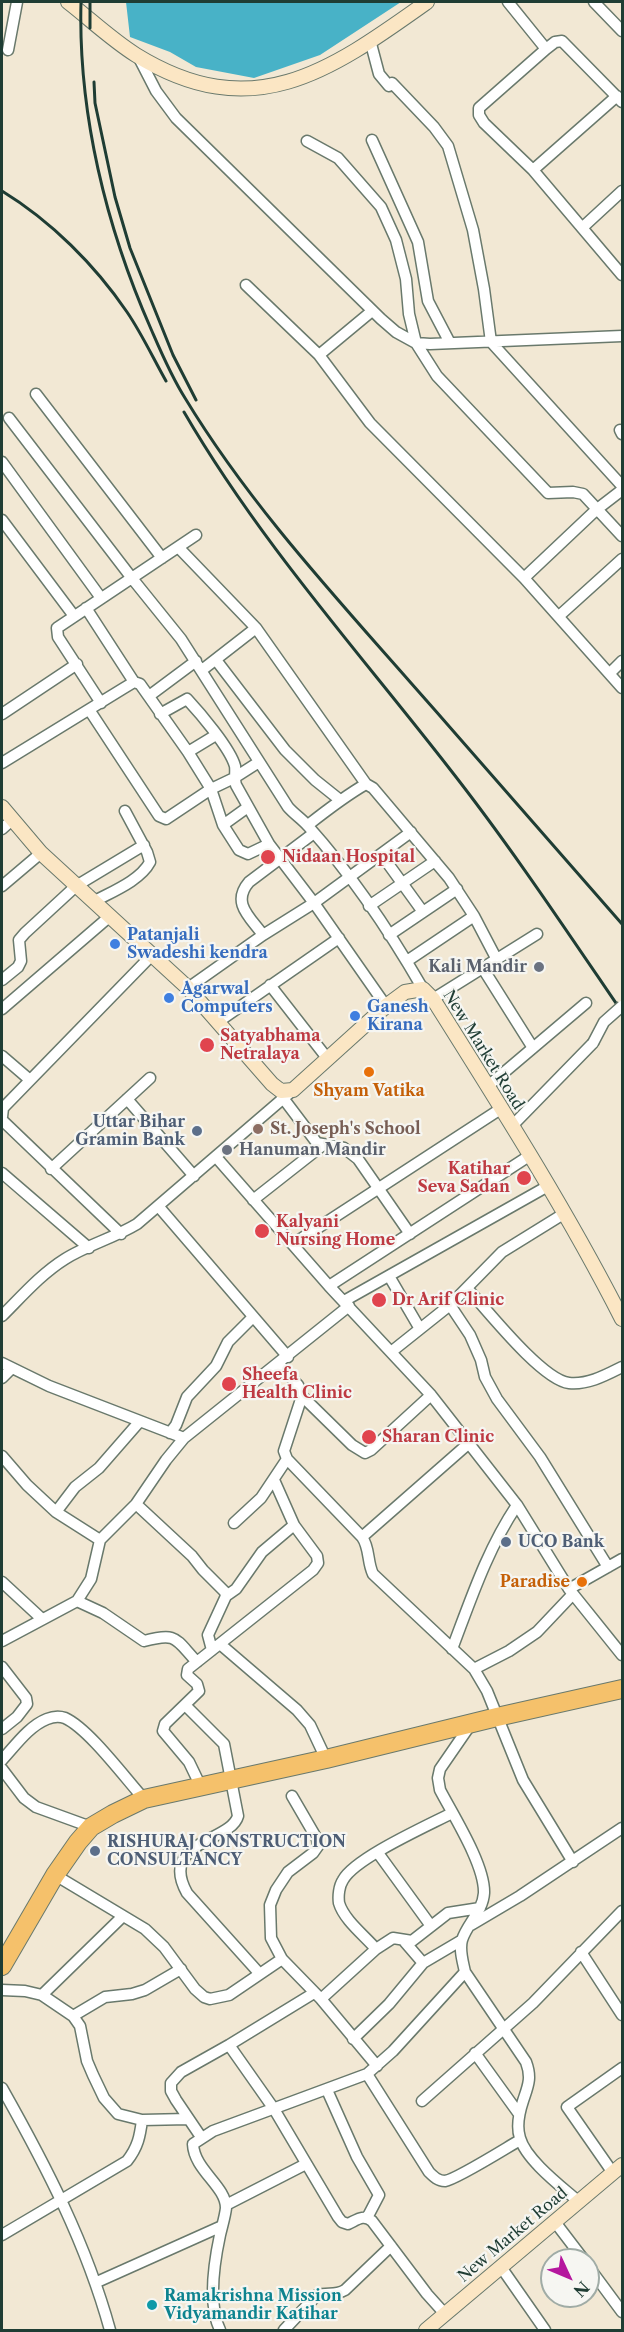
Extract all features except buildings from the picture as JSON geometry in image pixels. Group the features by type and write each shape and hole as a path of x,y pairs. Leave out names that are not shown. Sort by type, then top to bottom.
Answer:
{"highway":[{"path":"2,1966 55,1875 78,1842 91,1827 144,1799 231,1781 622,1689"}],"street":[{"path":"8,50 17,2"},
{"path":"68,2 138,56 188,81 210,88 257,89 279,85 317,70 370,40 427,2"},
{"path":"508,2 546,49"},
{"path":"594,2 622,31"},
{"path":"370,40 379,74 434,127 448,146 472,230 484,289 491,342 622,486"},
{"path":"533,170 620,99 562,41 555,42 546,49 479,108 480,115 484,123 533,170 622,275"},
{"path":"138,56 156,91 176,118 396,332 416,343 440,344 622,336"},
{"path":"372,140 418,242 428,301 440,344"},
{"path":"307,141 338,158 381,207 396,240 406,279 416,343 437,376 548,493 583,494 622,536"},
{"path":"583,227 622,192"},
{"path":"246,285 319,355 376,429 524,578 622,687"},
{"path":"319,355 372,311"},
{"path":"36,394 162,558"},
{"path":"9,418 131,578 182,639 288,807 311,829 349,878 428,994 482,967 537,934"},
{"path":"2,462 101,598"},
{"path":"524,578 596,510 622,490"},
{"path":"2,520 74,616"},
{"path":"101,703 57,632 60,625 196,535"},
{"path":"178,547 256,628 366,784 374,788 457,890 474,916 496,958"},
{"path":"559,616 622,559"},
{"path":"86,608 134,682 145,689 188,752 211,789 223,825 243,854 269,844"},
{"path":"149,696 199,665 216,660 256,628"},
{"path":"216,660 296,762 340,800"},
{"path":"610,673 622,661"},
{"path":"2,714 77,664"},
{"path":"2,763 134,682"},
{"path":"160,714 187,699 216,735 232,760 236,769 234,778 269,844 281,857 387,1006"},
{"path":"90,711 159,816 166,819 211,789 259,762"},
{"path":"188,752 216,735"},
{"path":"263,935 244,910 240,901 241,891 281,857 340,800 366,784"},
{"path":"2,807 7,824 188,988 272,1084 288,1094 316,1143 351,1152 410,1234"},
{"path":"223,825 248,807"},
{"path":"93,902 146,869 150,862 144,845 125,811"},
{"path":"188,988 263,935 314,903 411,832"},
{"path":"2,980 18,967 21,961 19,940 76,886 144,845"},
{"path":"2,886 40,853"},
{"path":"381,854 404,882 423,912"},
{"path":"369,906 435,861"},
{"path":"389,935 457,890"},
{"path":"407,961 474,916"},
{"path":"2,1010 109,917"},
{"path":"218,1022 339,938"},
{"path":"121,1234 51,1168 2,1114 30,1080 152,954"},
{"path":"482,967 533,1048"},
{"path":"270,985 327,1058"},
{"name":"New Market Road","path":"288,1094 405,992 428,994 502,1108 585,1245 622,1319"},
{"path":"488,1086 586,1003"},
{"path":"512,1126 593,1043 604,1022 622,1006"},
{"path":"4,1063 30,1080"},
{"path":"51,1168 150,1078"},
{"path":"2,1316 47,1271 67,1258 121,1234 159,1207 288,1094"},
{"path":"127,1099 194,1176"},
{"path":"293,1244 502,1108"},
{"path":"253,1200 323,1145"},
{"path":"329,1286 529,1156"},
{"path":"216,1157 329,1286 431,1395 517,1504 571,1592 622,1654"},
{"path":"2,1173 89,1248"},
{"path":"2,1641 77,1602 91,1579 100,1540 136,1504 184,1438 283,1360 346,1304 389,1276 548,1186"},
{"path":"159,1207 253,1317 283,1360 302,1396 352,1445 365,1453 371,1450 431,1395"},
{"path":"391,1352 450,1305 502,1252 565,1213"},
{"path":"389,1276 420,1329"},
{"path":"467,1288 530,1356 558,1380 569,1383 585,1382 622,1367"},
{"path":"450,1305 470,1335 481,1360 485,1377 497,1399 540,1457 608,1567"},
{"path":"170,1433 176,1425 187,1397 216,1366 228,1342 253,1317"},
{"path":"2,1378 6,1366 49,1386 184,1438"},
{"path":"302,1396 284,1451 287,1459 362,1537 366,1543 368,1564 373,1574 474,1669 487,1691 523,1780 573,1862"},
{"path":"56,1512 75,1487 99,1468 140,1421"},
{"path":"362,1537 468,1444"},
{"path":"2,1456 27,1485 56,1512 100,1540"},
{"path":"234,1523 261,1498 287,1459"},
{"path":"201,1787 189,1762 163,1731 165,1724 199,1691 197,1684 187,1675 188,1670 313,1570 318,1563 317,1556 294,1525 274,1480"},
{"path":"136,1504 192,1556 225,1592 226,1596"},
{"path":"452,1649 484,1564 499,1532 517,1504"},
{"path":"294,1525 262,1552 236,1589 226,1596 209,1629 208,1641 278,1692 310,1725 326,1759"},
{"path":"474,1669 537,1632 571,1592 622,1559"},
{"path":"2,1582 42,1619"},
{"path":"77,1602 104,1613 144,1641 167,1635 174,1638 197,1662"},
{"path":"2,1667 26,1698 27,1704 17,1717 2,1729"},
{"path":"185,1705 224,1744 238,1816 236,1824 194,1847 182,1865 180,1874 182,1883 187,1893 259,1973"},
{"path":"2,1760 32,1727 54,1716 64,1718 90,1739 144,1799"},
{"path":"472,1723 440,1769 438,1778 440,1790 474,1857 484,1893 480,1908 462,1940 461,1958 465,1972 526,2062 530,2073 530,2083 519,2114 520,2140 549,2175 579,2202"},
{"path":"2,1769 24,1798 36,1807 91,1827"},
{"path":"292,1796 317,1839 318,1846 313,1853 288,1872 276,1890 270,1905 271,1938 282,1959 318,1996 377,2066"},
{"path":"376,1949 345,1913 339,1902 342,1880 355,1868 378,1853 452,1813"},
{"path":"471,1925 573,1862 622,1828"},
{"path":"378,1853 431,1926"},
{"path":"55,1875 122,1917 136,1923 154,1937 204,1997 210,1999 229,1995 282,1959"},
{"path":"201,2137 171,2091 171,2084 181,2072 318,1996 393,1938 412,1941 448,1913 480,1908"},
{"path":"422,2101 533,2004 622,1911"},
{"path":"42,1995 122,1917"},
{"path":"353,2039 389,2004 423,1963 462,1940"},
{"path":"404,1941 423,1963"},
{"path":"581,1952 622,2014"},
{"path":"73,2016 105,1997 145,1990 181,1969"},
{"path":"220,2331 212,2307 226,2205 221,2193 194,2156 193,2144 201,2137 367,2074 465,1972"},
{"path":"2,1990 26,1990 42,1995 73,2016 80,2026 87,2061 104,2098 118,2114 142,2120 188,2119"},
{"path":"229,2045 274,2109 342,2222 348,2224 361,2217 367,2217"},
{"path":"475,2053 519,2114"},
{"path":"618,2169 567,2108 622,2068"},
{"path":"367,2074 435,2178 444,2181 456,2176 520,2140"},
{"path":"2,2088 62,2200 97,2282 110,2331"},
{"path":"327,2090 357,2157 379,2195 367,2217"},
{"path":"2,2235 127,2161 140,2138 142,2120"},
{"path":"226,2205 306,2164"},
{"name":"New Market Road","path":"426,2331 618,2169"},
{"path":"367,2217 427,2294 446,2314"},
{"path":"555,2222 575,2248"},
{"path":"97,2282 222,2226"},
{"path":"284,2331 317,2295 337,2295 345,2290 391,2246"},
{"path":"501,2267 545,2331"},
{"path":"600,2282 622,2312"}],"water":[{"path":"126,2 401,2 320,55 254,78 196,67 170,52 130,37"}],"railway":[{"path":"81,2 84,86 98,169 108,210 135,290 162,355 180,390 263,510 351,615 622,924"},
{"path":"90,2 90,28"},
{"path":"94,82 95,103 115,197 130,248 173,355 196,400"},
{"path":"2,191 55,230 101,277 143,337 166,381"},
{"path":"184,412 244,506 310,594 472,798 538,889 622,1012"}],"place":[{"name":"Nidaan Hospital","path":"268,857"},
{"name":"Patanjali Swadeshi kendra","path":"115,944"},
{"name":"Kali Mandir","path":"539,967"},
{"name":"Agarwal Computers","path":"169,998"},
{"name":"Ganesh Kirana","path":"355,1016"},
{"name":"Satyabhama Netralaya","path":"207,1045"},
{"name":"Shyam Vatika","path":"369,1072"},
{"name":"St. Joseph's School","path":"258,1129"},
{"name":"Uttar Bihar Gramin Bank","path":"197,1131"},
{"name":"Hanuman Mandir","path":"227,1150"},
{"name":"Katihar Seva Sadan","path":"524,1178"},
{"name":"Kalyani Nursing Home","path":"262,1231"},
{"name":"Dr Arif Clinic","path":"379,1300"},
{"name":"Sheefa Health Clinic","path":"229,1384"},
{"name":"Sharan Clinic","path":"369,1437"},
{"name":"UCO Bank","path":"506,1542"},
{"name":"Paradise","path":"582,1582"},
{"name":"RISHURAJ CONSTRUCTION CONSULTANCY","path":"95,1851"},
{"name":"Ramakrishna Mission Vidyamandir Katihar","path":"152,2305"}]}
